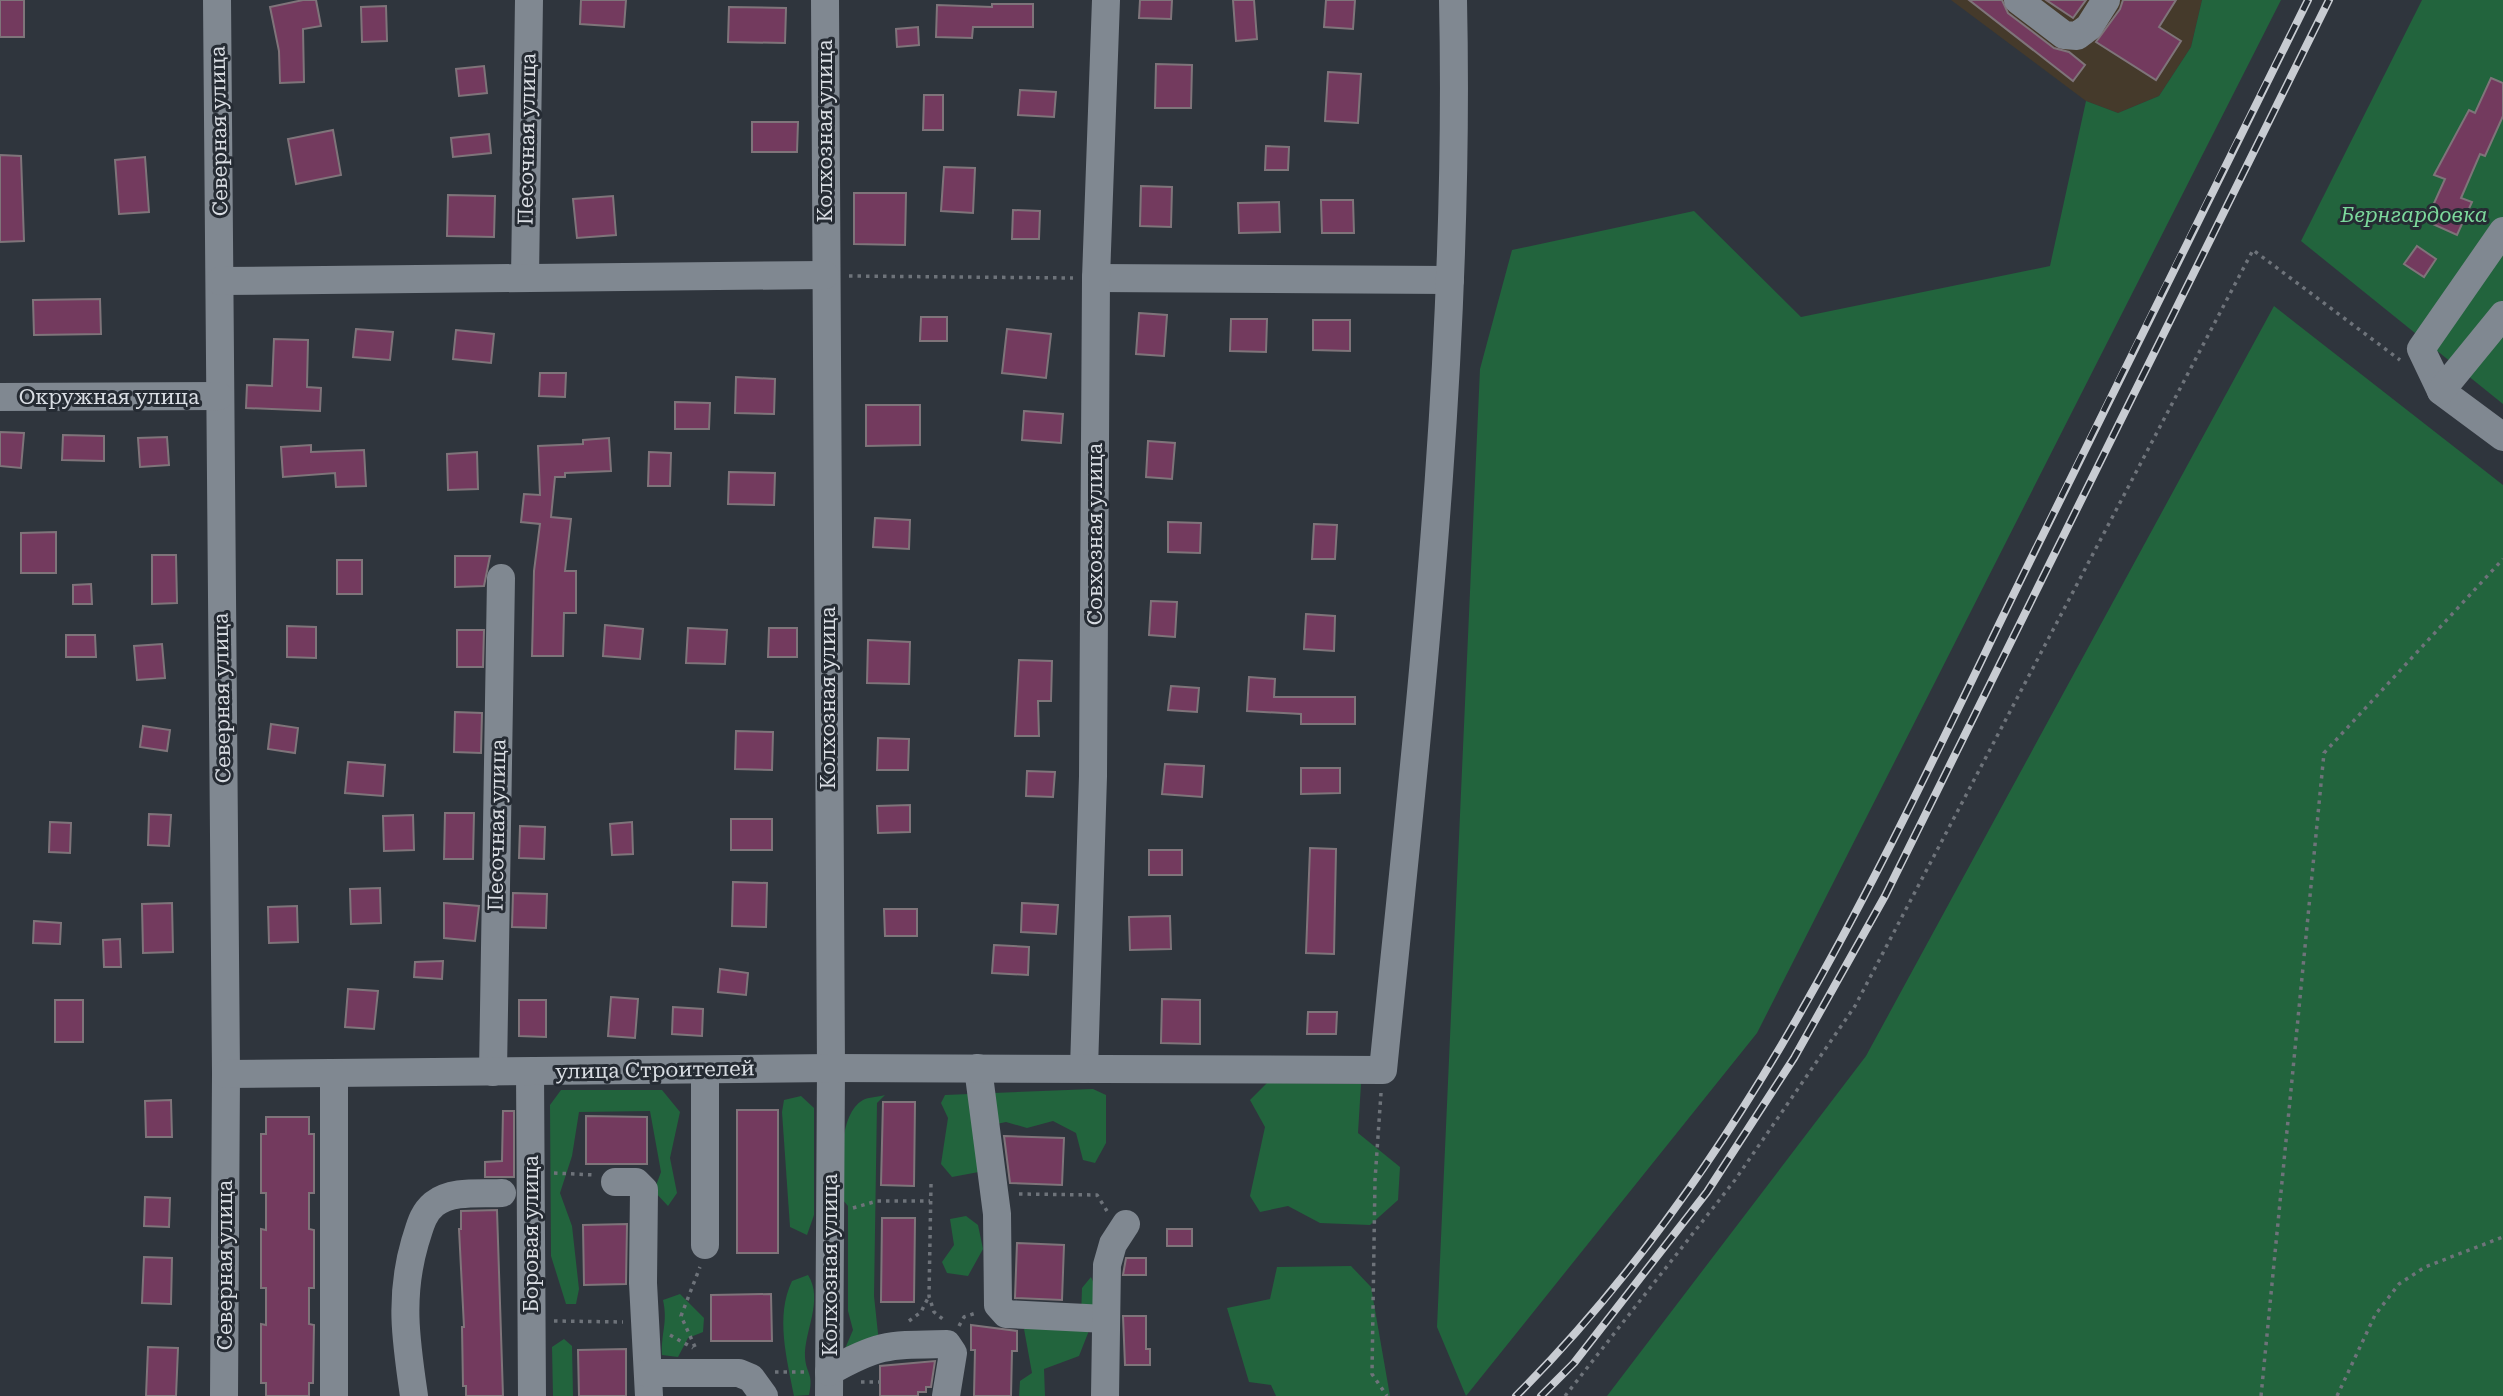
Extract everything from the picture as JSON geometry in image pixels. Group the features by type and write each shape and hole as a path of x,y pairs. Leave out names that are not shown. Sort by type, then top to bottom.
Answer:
{"street":[{"name":"Северная улица","path":"217,0 226,1074 224,1396"},
{"name":"Песочная улица","path":"525,278 529,0"},
{"name":"Колхозная улица","path":"825,0 831,1068 829,1384"},
{"name":"Совхозная улица","path":"1084,1069 1093,776 1096,278 1106,0"},
{"path":"1383,1070 1432,594 1456,128 1453,0"},
{"path":"2026,2 2064,35 2077,36 2089,27 2106,0"},
{"path":"2503,231 2421,349 2441,391 2503,437"},
{"path":"220,281 825,275"},
{"path":"1096,278 1450,280"},
{"path":"2441,391 2503,316"},
{"name":"Окружная улица","path":"0,397 219,396"},
{"name":"Песочная улица","path":"493,1072 501,578"},
{"name":"улица Строителей","path":"226,1074 831,1068 1383,1070"},
{"path":"978,1068 995,1194 999,1247 998,1305 1006,1314 1106,1319"},
{"path":"705,1070 705,1245"},
{"name":"Боровая улица","path":"530,1072 532,1396"},
{"path":"334,1073 334,1396"},
{"path":"615,1182 636,1182 644,1190 643,1283 648,1322 648,1385 739,1373 751,1378 764,1396"},
{"path":"414,1396 404,1324 405,1276 423,1216 435,1203 453,1195 502,1193"},
{"path":"1105,1396 1107,1265 1117,1218"},
{"path":"829,1384 866,1351 886,1345 947,1344 954,1353 946,1396"}],"path":[{"path":"1565,1396 1735,1180 1855,1006 2253,250 2408,366"},
{"path":"825,275 1096,278"},
{"path":"2261,1396 2324,753 2503,559"},
{"path":"1383,1070 1375,1180 1372,1374 1387,1396"},
{"path":"531,1171 600,1176 615,1182"},
{"path":"931,1184 929,1296 934,1312 945,1321 959,1324"},
{"path":"995,1194 1097,1195 1104,1209 1117,1218"},
{"path":"830,1221 844,1211 877,1201 930,1201"},
{"path":"2337,1396 2375,1315 2399,1284 2425,1268 2503,1237"},
{"path":"532,1321 648,1322 696,1349 681,1316 699,1273 705,1245"},
{"path":"954,1353 959,1324 964,1317 973,1313 1006,1314"},
{"path":"739,1373 829,1384"}],"shaded area":[{"path":"1951,0 2202,0 2191,47 2159,96 2118,113 2086,101"}],"green space":[{"path":"2202,0 2281,0 1757,1033 1466,1396 1437,1327 1480,369 1512,250 1694,211 1801,317 2050,266 2086,101 2118,113 2159,96 2191,47"},
{"name":"Бернгардовка","path":"2422,0 2503,0 2503,404 2301,241"},
{"path":"2274,306 2503,485 2503,1396 1607,1396 1866,1056"},
{"path":"1267,1083 1361,1084 1358,1133 1400,1167 1398,1200 1370,1225 1320,1223 1288,1206 1260,1212 1250,1196 1265,1127 1250,1100"},
{"path":"1093,1089 1106,1095 1106,1143 1095,1163 1083,1160 1076,1133 1053,1121 1027,1128 1006,1122 987,1126 984,1171 952,1177 941,1164 948,1118 941,1103 945,1095"},
{"path":"561,1090 662,1090 680,1112 670,1158 677,1193 668,1206 654,1191 661,1172 650,1111 579,1112 572,1156 560,1193 572,1226 579,1289 576,1304 566,1304 551,1256 550,1105"},
{"path":"885,1095 877,1103 874,1296 879,1343 841,1358 853,1330 848,1311 848,1206 837,1193 845,1128 855,1107 865,1099"},
{"path":"801,1096 814,1108 814,1215 807,1235 790,1227 782,1112 784,1100"},
{"path":"966,1216 978,1225 983,1249 968,1276 947,1273 942,1262 954,1245 950,1219"},
{"path":"1351,1266 1371,1287 1390,1396 1276,1396 1271,1385 1249,1382 1227,1308 1270,1299 1277,1267"},
{"path":"808,1275 814,1295 805,1347 810,1388 809,1395 794,1396 784,1338 784,1309 792,1281"},
{"path":"1091,1277 1101,1300 1079,1356 1044,1369 1045,1396 1019,1396 1020,1381 1032,1373 1024,1329 1046,1318 1081,1318 1082,1288"},
{"path":"680,1294 704,1318 703,1332 688,1338 678,1357 662,1355 665,1315 663,1300"},
{"path":"564,1339 572,1346 573,1396 553,1396 552,1347"}],"building":[{"path":"0,0 24,0 24,37 0,37"},
{"path":"316,0 321,26 303,29 304,82 280,83 279,51 270,7"},
{"path":"581,0 626,0 624,27 580,24"},
{"path":"1140,0 1172,0 1171,19 1139,18"},
{"path":"1233,0 1254,0 1257,39 1236,41"},
{"path":"1326,0 1355,0 1353,29 1324,27"},
{"path":"1969,0 2002,0 2008,13 2054,48 2069,52 2085,65 2073,81"},
{"path":"2046,0 2086,0 2073,18"},
{"path":"2123,0 2176,0 2159,27 2181,41 2156,80 2096,42 2120,9"},
{"path":"992,4 1033,4 1033,27 973,27 972,38 936,37 937,5 992,7"},
{"path":"386,6 387,41 362,42 361,7"},
{"path":"729,7 786,8 785,43 728,42"},
{"path":"918,27 919,45 897,47 896,29"},
{"path":"1156,64 1192,65 1191,108 1155,108"},
{"path":"484,66 487,93 459,96 456,69"},
{"path":"1328,72 1361,74 1358,123 1325,121"},
{"path":"2491,78 2503,83 2503,116 2485,156 2480,154 2461,198 2472,202 2457,235 2426,221 2445,179 2434,175 2469,110 2475,113"},
{"path":"1020,90 1056,92 1054,117 1018,115"},
{"path":"924,95 943,95 943,130 923,130"},
{"path":"752,122 798,122 797,152 752,152"},
{"path":"333,130 341,175 296,184 288,139"},
{"path":"489,134 491,153 453,157 451,138"},
{"path":"1266,146 1289,147 1288,170 1265,170"},
{"path":"0,155 21,156 24,241 0,242"},
{"path":"145,157 149,212 119,214 115,160"},
{"path":"944,167 975,168 973,213 941,211"},
{"path":"1141,186 1172,187 1171,227 1140,226"},
{"path":"854,193 906,193 905,245 854,244"},
{"path":"448,195 495,196 494,237 447,236"},
{"path":"613,196 616,235 577,238 573,199"},
{"path":"1321,200 1353,200 1354,233 1322,233"},
{"path":"1279,202 1280,232 1239,233 1238,203"},
{"path":"1013,210 1040,211 1039,239 1012,239"},
{"path":"2417,246 2436,259 2424,277 2404,264"},
{"path":"100,299 101,334 34,335 33,300"},
{"path":"1139,313 1167,315 1164,356 1136,354"},
{"path":"921,317 947,317 947,341 920,341"},
{"path":"1231,319 1267,319 1266,352 1230,351"},
{"path":"1313,320 1350,320 1350,351 1313,350"},
{"path":"356,329 393,332 390,360 353,357"},
{"path":"1007,329 1051,334 1046,378 1002,373"},
{"path":"456,330 494,334 491,363 453,359"},
{"path":"274,339 308,340 307,387 321,388 320,411 246,408 247,385 272,386"},
{"path":"540,373 566,373 565,397 539,396"},
{"path":"736,377 775,379 774,414 735,413"},
{"path":"675,402 710,403 709,429 675,429"},
{"path":"866,405 920,405 920,445 866,446"},
{"path":"1024,411 1063,414 1061,443 1022,440"},
{"path":"0,432 24,433 21,468 0,466"},
{"path":"63,435 104,436 104,461 62,460"},
{"path":"167,437 169,465 140,467 138,438"},
{"path":"609,438 611,471 565,473 565,477 555,477 551,517 571,519 565,571 576,571 576,613 564,613 563,656 532,656 534,571 540,524 521,522 524,494 540,495 538,446 583,444 583,440"},
{"path":"1148,441 1175,443 1172,479 1146,477"},
{"path":"311,445 311,452 364,450 366,486 336,487 335,473 283,477 281,447"},
{"path":"477,452 478,489 448,490 447,454"},
{"path":"649,452 671,453 670,486 648,486"},
{"path":"729,472 775,473 774,505 728,504"},
{"path":"875,518 910,520 909,549 873,547"},
{"path":"1168,522 1201,523 1200,553 1168,552"},
{"path":"1314,524 1337,525 1335,559 1312,559"},
{"path":"56,532 56,573 21,573 21,533"},
{"path":"152,555 176,555 177,603 152,604"},
{"path":"455,556 490,556 484,586 455,587"},
{"path":"337,560 362,560 362,594 337,594"},
{"path":"91,584 92,604 73,604 73,585"},
{"path":"1151,601 1177,602 1175,637 1149,635"},
{"path":"1306,614 1335,616 1334,651 1304,649"},
{"path":"605,625 643,629 640,659 603,656"},
{"path":"287,626 316,627 316,658 287,657"},
{"path":"688,628 727,630 725,664 686,663"},
{"path":"769,628 797,628 797,657 768,657"},
{"path":"457,630 484,630 483,667 457,667"},
{"path":"66,635 95,635 96,657 66,657"},
{"path":"868,640 910,642 909,684 867,683"},
{"path":"162,644 165,678 137,680 134,646"},
{"path":"1019,660 1052,661 1051,701 1038,701 1039,736 1015,736"},
{"path":"1249,677 1275,679 1274,697 1355,697 1355,724 1301,724 1301,714 1247,711"},
{"path":"1171,686 1199,688 1197,712 1168,710"},
{"path":"455,712 482,713 481,753 454,752"},
{"path":"271,724 298,728 295,753 268,749"},
{"path":"143,726 170,730 167,751 140,747"},
{"path":"736,731 773,732 772,770 735,769"},
{"path":"878,738 909,739 908,770 877,770"},
{"path":"348,762 385,765 383,796 345,793"},
{"path":"1165,764 1204,766 1202,797 1162,794"},
{"path":"1301,768 1340,768 1340,793 1301,794"},
{"path":"1027,771 1055,772 1053,797 1026,796"},
{"path":"910,805 910,832 878,833 877,806"},
{"path":"445,813 474,813 473,859 444,859"},
{"path":"149,814 171,815 169,846 148,845"},
{"path":"413,815 414,850 384,851 383,816"},
{"path":"731,819 772,819 772,850 731,850"},
{"path":"50,822 71,823 70,853 49,852"},
{"path":"632,822 633,854 612,855 610,824"},
{"path":"520,826 545,827 544,859 519,858"},
{"path":"1310,848 1336,849 1334,954 1306,953"},
{"path":"1149,850 1182,850 1182,875 1149,875"},
{"path":"733,882 767,883 766,927 732,926"},
{"path":"380,888 381,923 351,924 350,889"},
{"path":"513,893 547,894 546,928 512,927"},
{"path":"172,903 173,952 143,953 142,904"},
{"path":"444,903 479,906 475,941 444,938"},
{"path":"1022,903 1058,905 1056,934 1021,932"},
{"path":"297,906 298,942 269,943 268,907"},
{"path":"884,909 917,909 917,936 885,936"},
{"path":"1170,916 1171,949 1130,950 1129,917"},
{"path":"34,921 61,923 60,944 33,943"},
{"path":"120,939 121,967 104,967 103,940"},
{"path":"994,945 1029,947 1028,975 992,973"},
{"path":"443,961 442,979 414,977 415,962"},
{"path":"720,969 748,973 746,995 718,992"},
{"path":"348,989 378,991 374,1029 345,1027"},
{"path":"611,997 638,999 635,1038 608,1036"},
{"path":"1162,999 1200,1000 1200,1044 1161,1043"},
{"path":"55,1000 83,1000 83,1042 55,1042"},
{"path":"519,1000 546,1000 546,1037 519,1036"},
{"path":"673,1007 703,1009 702,1036 672,1034"},
{"path":"1308,1012 1337,1012 1336,1034 1307,1034"},
{"path":"171,1100 172,1137 146,1137 145,1101"},
{"path":"883,1102 915,1102 914,1186 881,1185"},
{"path":"737,1110 778,1110 778,1253 737,1253"},
{"path":"503,1111 514,1111 514,1177 485,1177 485,1162 502,1161"},
{"path":"586,1116 647,1117 647,1164 586,1164"},
{"path":"266,1117 309,1117 309,1134 314,1134 314,1193 309,1193 309,1229 314,1230 314,1288 309,1288 309,1324 314,1325 313,1383 309,1383 309,1396 266,1396 266,1383 261,1383 261,1324 266,1325 266,1288 261,1288 261,1229 266,1230 266,1193 261,1193 261,1134 266,1134"},
{"path":"1004,1136 1064,1138 1062,1185 1010,1183"},
{"path":"145,1197 170,1198 169,1227 144,1226"},
{"path":"497,1210 503,1396 466,1396 466,1386 463,1386 464,1327 459,1229 461,1211"},
{"path":"882,1218 915,1218 914,1302 881,1302"},
{"path":"627,1224 626,1284 584,1285 583,1225"},
{"path":"1167,1229 1192,1229 1192,1246 1167,1246"},
{"path":"1017,1243 1064,1245 1062,1300 1015,1298"},
{"path":"144,1257 172,1258 171,1304 142,1303"},
{"path":"1126,1258 1146,1258 1146,1275 1123,1275"},
{"path":"771,1294 772,1341 711,1341 711,1295"},
{"path":"1123,1316 1146,1316 1146,1349 1150,1349 1150,1365 1125,1365"},
{"path":"971,1325 1017,1331 1017,1351 1012,1351 1011,1396 974,1396 975,1350 971,1350"},
{"path":"148,1347 178,1348 176,1396 146,1396"},
{"path":"626,1349 626,1396 579,1396 578,1350"},
{"path":"935,1361 931,1387 926,1387 926,1392 918,1392 918,1396 880,1396 880,1366"}],"railway":[{"path":"1516,1396 1595,1310 1667,1219 1733,1123 1794,1024 1904,819 2308,0"},
{"path":"1541,1396 1574,1363 1707,1192 1794,1058 1885,896 2329,0"}]}
